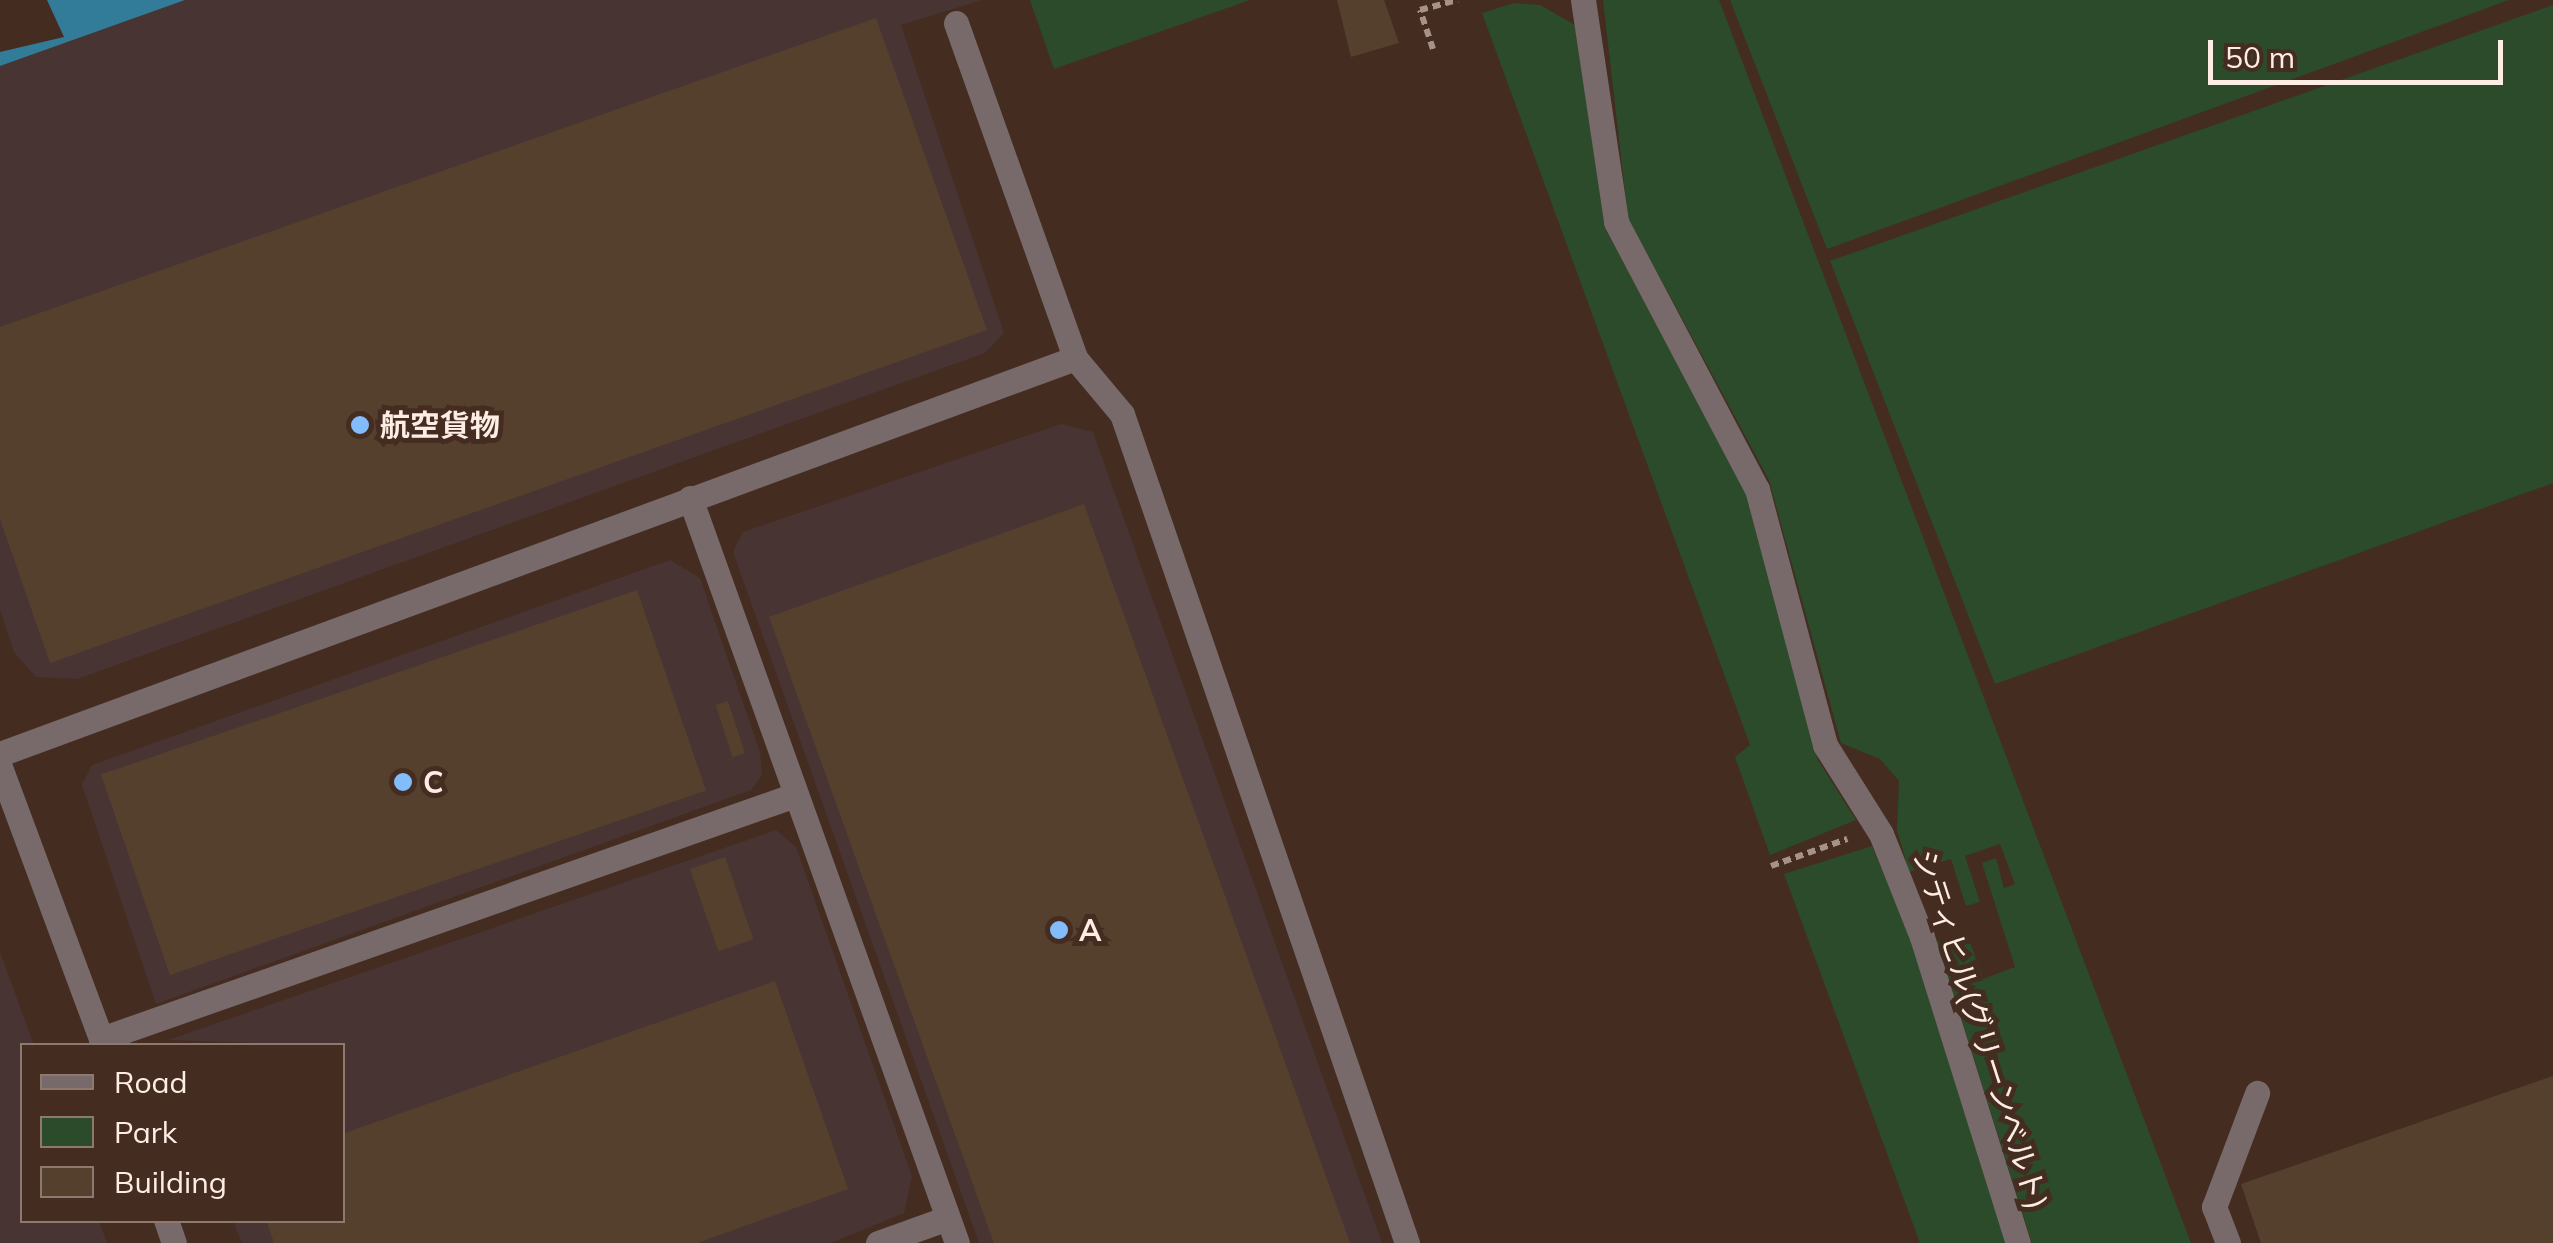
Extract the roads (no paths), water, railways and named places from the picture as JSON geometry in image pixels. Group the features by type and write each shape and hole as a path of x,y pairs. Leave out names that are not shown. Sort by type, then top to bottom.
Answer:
{"street":[{"name":"シティヒル(グリーンベルト)","path":"1583,0 1616,222 1757,489 1825,746 1877,828 1922,937 2018,1243"},
{"path":"956,23 1075,358 1122,414 1408,1243"},
{"path":"0,754 1075,358"},
{"path":"690,498 956,1243"},
{"path":"0,767 103,1042 795,795"},
{"path":"2228,1243 2214,1207 2257,1094"},
{"path":"878,1243 948,1218"}],"water":[{"path":"0,0 185,0 0,66"}],"place":[{"name":"航空貨物","path":"360,425"},
{"name":"C","path":"403,782"},
{"name":"A","path":"1059,930"}]}
